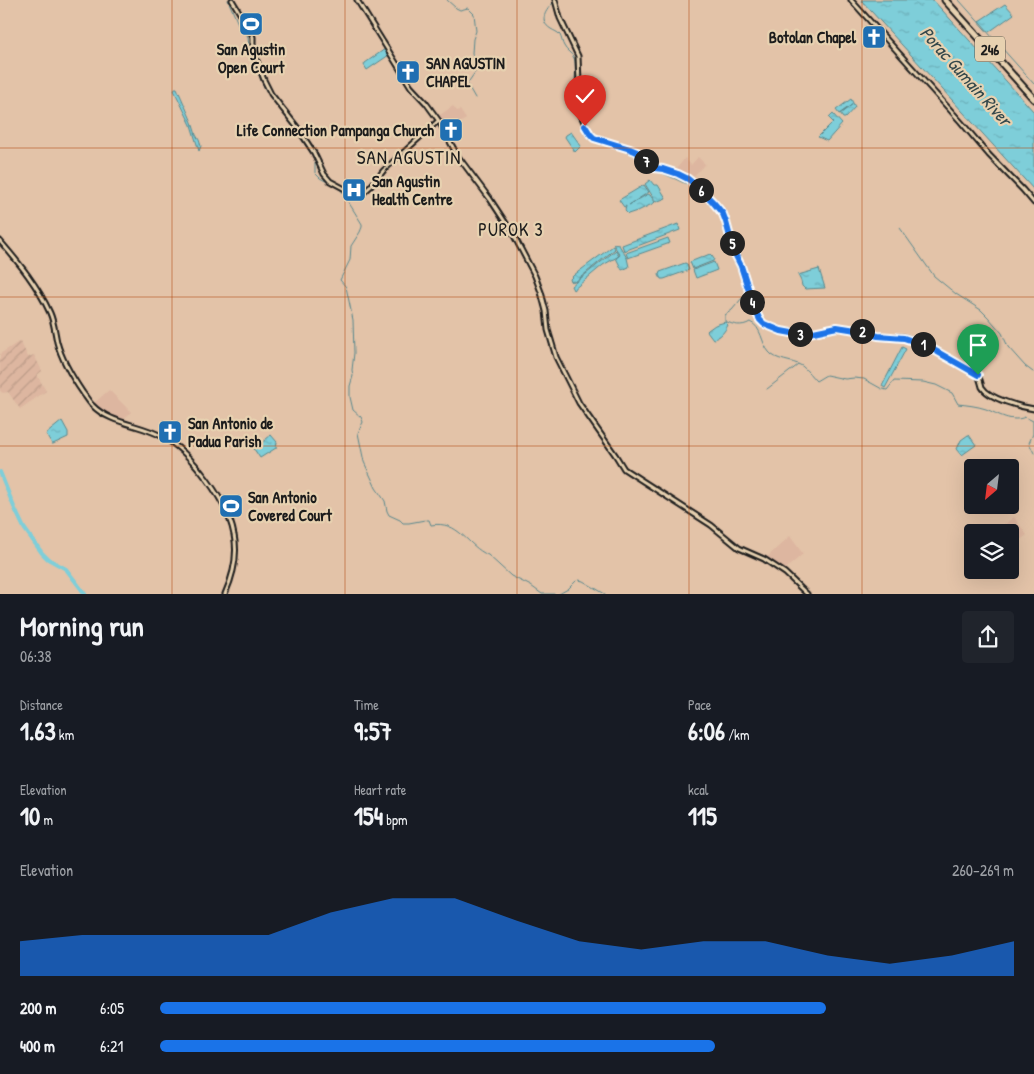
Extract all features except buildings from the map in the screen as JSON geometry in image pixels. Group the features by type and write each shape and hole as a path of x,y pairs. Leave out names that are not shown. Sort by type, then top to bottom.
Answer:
{"highway":[{"name":"246","path":"946,0 1034,98"}],"street":[{"path":"232,0 253,37 253,50 264,80 272,94 302,134 324,174 330,181 360,196 384,170 439,121"},
{"path":"358,0 411,87 439,121 457,155 506,222 520,246 542,292 548,330 556,357 579,403 624,469 711,526 738,548 764,559 778,568 808,594"},
{"path":"555,0 560,18 578,56 578,108 588,132 594,138 637,152 654,168 663,169 688,179 713,202 723,214 734,252 741,266 755,310 764,324 781,331 797,334 837,327 878,336 904,338 927,346 978,375 982,386 989,393 1012,404 1034,409"},
{"path":"851,0 1034,203"},
{"path":"0,241 20,265 42,298 50,314 65,365 92,405 112,418 150,430 173,443 190,459 214,490 224,507 234,535 235,558 225,594"}],"shaded area":[{"path":"453,106 457,111 460,110 466,119 446,132 437,117"},
{"path":"698,157 705,164 690,180 674,172 685,158 691,165"},
{"path":"20,341 28,357 34,355 42,371 37,375 46,391 20,409 8,392 3,393 0,391 0,354"},
{"path":"109,390 131,412 122,421 93,404"},
{"path":"1014,517 1027,535 1019,541 1019,524 1005,524"},
{"path":"790,536 803,554 783,571 766,558"}],"water":[{"name":"Porac Gumain River","path":"861,0 933,0 1034,112 1034,190"},
{"path":"1005,4 1014,14 989,32 979,21"},
{"path":"385,49 389,55 367,70 364,65 365,63"},
{"path":"177,88 199,140 201,146 199,151 191,125 174,90"},
{"path":"851,99 855,107 843,118 840,114 853,104 839,114 836,110"},
{"path":"833,114 842,124 827,141 818,137 833,122 829,118"},
{"path":"571,132 581,146 575,152 565,137"},
{"path":"650,180 654,185 658,185 666,198 656,202 645,184"},
{"path":"644,185 649,192 629,205 648,194 655,202 628,214 625,211 626,206 624,207 619,200"},
{"path":"678,224 680,230 624,251 622,245"},
{"path":"668,238 670,243 628,258 626,253"},
{"path":"613,244 619,245 627,258 629,267 622,270 616,258 620,255"},
{"path":"613,246 615,249 575,282 571,282 570,279 574,275"},
{"path":"616,250 619,256 603,265 573,290 571,286"},
{"path":"710,254 714,259 713,261 693,269 690,262"},
{"path":"714,262 717,270 696,278 693,270"},
{"path":"685,263 689,270 661,279 660,272"},
{"path":"819,269 825,288 805,289 798,275"},
{"path":"725,322 728,325 725,330 720,336 713,339 707,331 715,325"},
{"path":"902,347 906,349 885,388 882,386"},
{"path":"62,421 68,432 68,437 52,444 46,434"},
{"path":"271,435 277,442 276,448 260,458 254,449"},
{"path":"968,435 976,445 962,455 957,449 961,440"}],"waterway":[{"path":"228,0 239,26 248,37 249,49 265,89 312,154 315,162 315,173 320,178 340,189 362,224 360,232 351,246 350,260 340,280 346,287 353,320 354,353 350,397 353,410 361,417 363,422 358,433 364,462 376,488 385,501 389,515 403,523 425,520"},
{"path":"447,0 456,8 460,10 468,8 474,14 476,31 473,39 472,53 476,71 467,84 475,98"},
{"path":"553,0 544,19 547,26 561,36 565,48 574,58 574,104 578,104"},
{"path":"959,0 1034,84"},
{"path":"635,153 641,163 649,170 656,170 698,189 719,213 728,235"},
{"path":"900,228 934,276 956,294 981,310 1002,333 1008,347 1033,372"},
{"path":"730,241 747,292 732,310 725,315 725,321 738,325 750,322 754,324 766,348 772,355 802,366 816,381 826,375 845,379 864,379 887,390 894,381 923,382 936,385 952,393 958,404 983,408 1015,419 1025,417 1033,421 1033,434 1029,443 1034,453"},
{"path":"767,389 798,365"},
{"path":"0,472 24,528 42,553 48,559 66,569 85,594"},
{"path":"427,520 429,520 431,525 441,524 456,530 511,576 542,594 554,594"},
{"path":"579,580 605,594"},
{"path":"559,594 576,581"},
{"path":"804,588 809,594"}],"place":[{"name":"San Agustin Open Court","path":"251,24"},
{"name":"Botolan Chapel","path":"874,37"},
{"name":"SAN AGUSTIN CHAPEL","path":"408,72"},
{"name":"Life Connection Pampanga Church","path":"451,130"},
{"name":"San Agustin Health Centre","path":"354,190"},
{"name":"San Antonio de Padua Parish","path":"170,432"},
{"name":"San Antonio Covered Court","path":"231,506"}],"district":[{"name":"SAN AGUSTIN","path":"409,157"},
{"name":"PUROK 3","path":"511,229"}],"route":[{"path":"585,126 594,138 616,143 637,152 654,168 663,169 688,179 713,202 723,214 730,232 734,252 741,266 755,310 764,324 781,331 797,334 837,327 878,336 904,338 927,346 978,375"}]}
